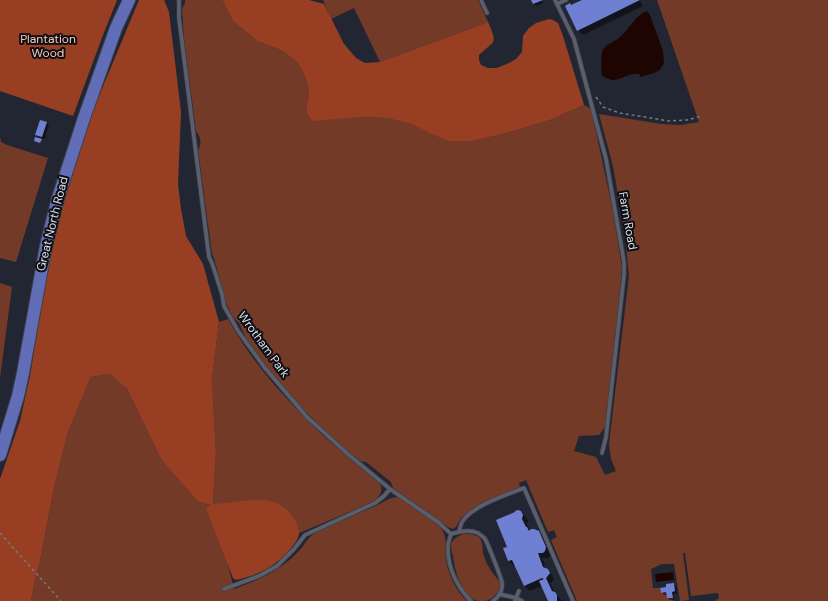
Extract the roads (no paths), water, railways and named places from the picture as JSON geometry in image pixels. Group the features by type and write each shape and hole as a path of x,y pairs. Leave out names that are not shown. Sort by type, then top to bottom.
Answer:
{"main road":[{"name":"Great North Road","path":"0,455 18,396 46,246 58,198 113,36 129,0"}],"lane":[{"name":"Wrotham Park","path":"179,0 179,18 209,257 222,294 224,306 238,331 265,368 307,417 349,455 390,488 438,522 451,534"},
{"path":"481,0 487,13"},
{"path":"556,2 566,0"},
{"name":"Farm Road","path":"556,2 574,40 606,159 624,262 624,275 606,437 602,454"},
{"path":"224,589 260,576 277,566 294,549 305,535 374,503 384,496 390,488"},
{"path":"459,531 463,521 472,511 500,497 524,488 573,601"},
{"path":"471,601 464,594 453,573 448,546 451,534 467,530 477,533 485,539 502,582 501,592 493,601"},
{"path":"516,600 518,591"},
{"path":"499,594 522,601"}],"park label":[{"name":"Plantation Wood","path":"48,47"}]}
